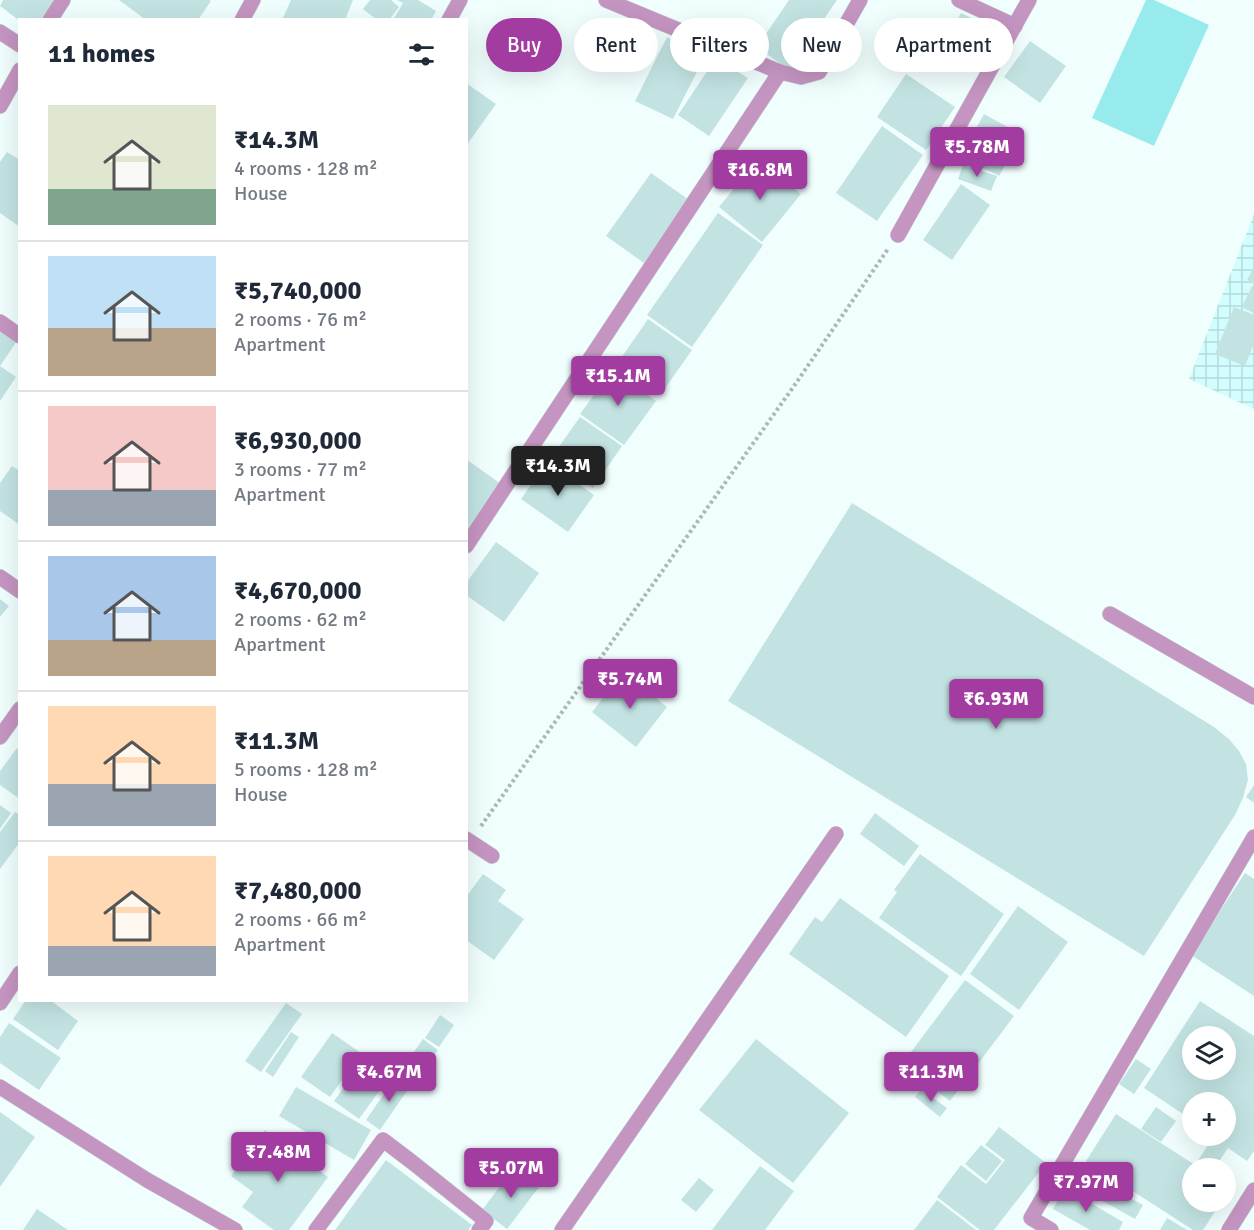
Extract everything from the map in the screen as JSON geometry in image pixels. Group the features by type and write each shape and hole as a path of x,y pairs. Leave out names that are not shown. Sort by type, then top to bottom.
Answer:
{"street":[{"path":"52,18 63,0"},
{"path":"243,18 253,0"},
{"path":"450,18 460,0"},
{"path":"606,0 780,72 801,77 819,72 860,0"},
{"path":"959,0 1015,26"},
{"path":"898,235 1029,0"},
{"path":"0,32 18,44"},
{"path":"468,543 780,72"},
{"path":"0,106 18,74"},
{"path":"0,322 18,335"},
{"path":"0,578 18,590"},
{"path":"1110,614 1254,697"},
{"path":"0,737 18,712"},
{"path":"562,1230 836,834"},
{"path":"1051,1230 1031,1218 1254,837"},
{"path":"468,840 492,856"},
{"path":"0,1003 18,976"},
{"path":"0,1087 147,1180 235,1230"},
{"path":"316,1230 383,1140 486,1221 479,1230"},
{"path":"1229,1230 1254,1190"}],"path":[{"path":"468,840 794,386 898,235"}],"shaded area":[{"path":"1146,0 1154,0 1209,25 1154,146 1092,118"},
{"path":"1254,214 1254,409 1189,379"}],"building":[{"path":"3,0 55,0 42,18 18,20 0,6"},
{"path":"119,0 211,1 199,18 143,18"},
{"path":"291,0 353,0 346,18 283,18"},
{"path":"370,0 391,0 399,7 391,18 374,18 363,9"},
{"path":"397,0 418,0 436,11 432,18 394,18 403,3"},
{"path":"789,0 837,0 825,18 781,18 781,64 769,56 769,29"},
{"path":"961,13 971,18 958,18"},
{"path":"667,37 670,38 670,72 697,72 673,119 635,101 650,72 658,72 658,55"},
{"path":"1030,41 1066,66 1040,103 1004,77 1008,72 1013,72 1013,65"},
{"path":"707,72 738,72 748,78 709,136 678,115"},
{"path":"906,74 955,107 926,150 877,117"},
{"path":"468,84 496,104 468,143"},
{"path":"984,114 1022,135 999,176 961,156"},
{"path":"882,126 923,155 877,221 836,193"},
{"path":"7,152 18,159 18,226 0,213 0,162"},
{"path":"758,159 801,194 762,242 719,207"},
{"path":"963,165 997,176 991,191 958,179"},
{"path":"651,173 689,200 644,263 606,236"},
{"path":"961,184 990,205 952,260 923,240"},
{"path":"718,213 763,245 692,347 647,315"},
{"path":"1254,267 1254,284 1247,280"},
{"path":"1252,286 1254,287 1254,313 1242,307"},
{"path":"1234,307 1254,315 1254,343 1245,366 1215,354"},
{"path":"648,319 692,350 661,394 617,364"},
{"path":"0,330 17,341 0,366"},
{"path":"0,366 16,377 0,401"},
{"path":"613,369 656,401 624,445 580,414"},
{"path":"580,417 622,446 593,488 551,458"},
{"path":"468,460 501,484 468,528"},
{"path":"547,462 594,495 568,532 521,499"},
{"path":"12,466 18,470 18,524 0,511 0,483"},
{"path":"852,503 1214,727 1239,751 1246,764 1248,780 1243,798 1235,815 1144,956 728,701"},
{"path":"496,542 539,573 504,622 468,596 468,580"},
{"path":"0,599 9,606 0,617"},
{"path":"623,672 667,707 636,747 592,712"},
{"path":"18,749 18,798 0,785 0,771"},
{"path":"1254,785 1254,803 1246,797"},
{"path":"0,805 11,813 0,829"},
{"path":"15,812 18,814 18,845 0,869 0,832"},
{"path":"875,813 919,846 904,866 860,834"},
{"path":"920,854 1004,914 961,976 879,918 897,892 894,890"},
{"path":"1245,873 1254,879 1254,996 1191,955"},
{"path":"483,874 506,890 498,901 524,919 494,960 468,941 468,894"},
{"path":"840,898 949,976 906,1037 789,954 815,917 822,922"},
{"path":"1018,906 1068,942 1019,1010 970,974"},
{"path":"965,980 1014,1016 950,1101 902,1064"},
{"path":"1200,1001 1254,1036 1254,1151 1247,1161 1228,1148 1221,1158 1200,1158 1207,1146 1236,1146 1236,1092 1182,1092 1182,1113 1144,1088 1182,1029 1182,1080 1236,1080 1236,1026 1184,1026"},
{"path":"25,1002 53,1002 78,1021 58,1050 13,1019"},
{"path":"286,1003 302,1014 261,1072 245,1061"},
{"path":"440,1015 454,1025 439,1047 425,1038"},
{"path":"9,1023 61,1058 39,1090 0,1063 0,1037"},
{"path":"291,1032 299,1037 273,1077 265,1071"},
{"path":"332,1033 361,1053 330,1097 301,1077"},
{"path":"423,1039 438,1050 413,1084 399,1073"},
{"path":"756,1039 849,1113 793,1183 699,1110"},
{"path":"368,1054 393,1072 359,1119 334,1101"},
{"path":"1136,1059 1151,1069 1134,1094 1119,1084"},
{"path":"397,1075 411,1085 380,1130 366,1120"},
{"path":"296,1087 371,1130 354,1160 279,1116"},
{"path":"921,1089 947,1108 940,1117 915,1097"},
{"path":"1156,1107 1176,1121 1161,1142 1141,1129"},
{"path":"0,1112 35,1137 0,1187"},
{"path":"1116,1114 1184,1158 1182,1158 1182,1212 1215,1212 1203,1230 1193,1230 1086,1161"},
{"path":"999,1127 1046,1163 994,1230 980,1230 937,1197 961,1165 986,1184 1005,1160 985,1145"},
{"path":"265,1130 328,1177 289,1230 274,1230 242,1207 253,1192 231,1176"},
{"path":"981,1145 1002,1161 986,1181 965,1164"},
{"path":"386,1160 472,1225 468,1230 335,1230"},
{"path":"760,1166 794,1191 765,1230 712,1230"},
{"path":"514,1168 539,1187 507,1229 482,1210"},
{"path":"1084,1172 1143,1205 1135,1219 1076,1186"},
{"path":"699,1178 714,1190 696,1212 681,1200"},
{"path":"1065,1188 1123,1222 1119,1230 1090,1230 1053,1209"},
{"path":"937,1200 976,1230 914,1230"},
{"path":"37,1209 68,1230 23,1230"},
{"path":"1167,1218 1187,1230 1160,1230"}]}
